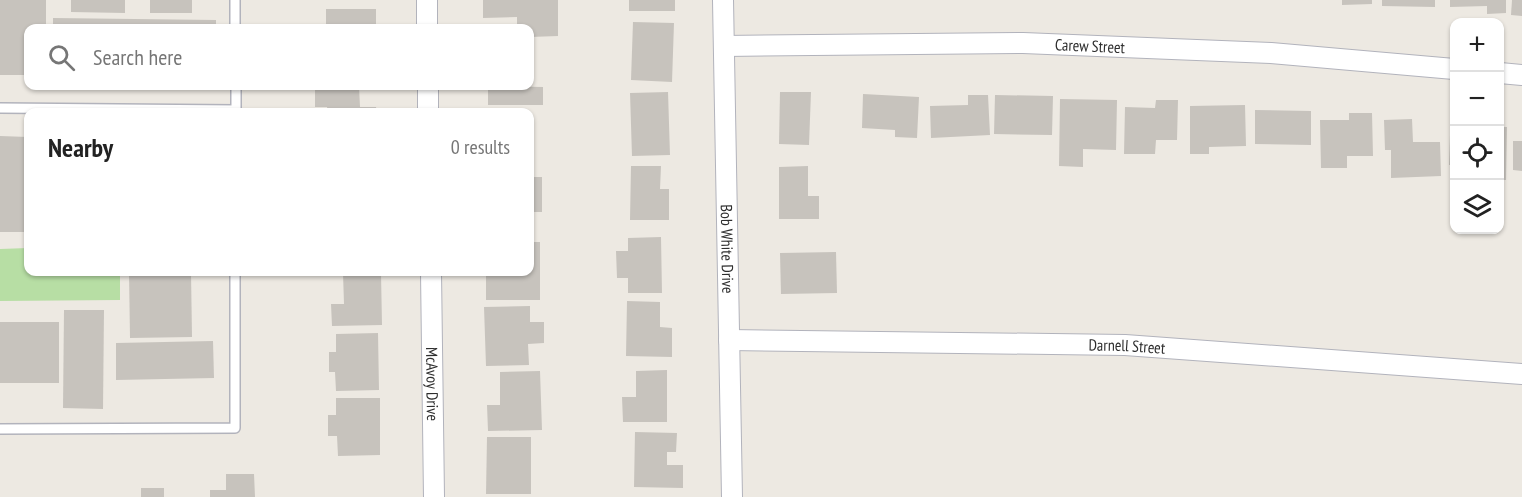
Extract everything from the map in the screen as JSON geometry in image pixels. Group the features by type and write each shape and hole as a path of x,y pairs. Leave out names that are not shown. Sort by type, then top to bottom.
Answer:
{"street":[{"path":"427,0 427,24"},
{"name":"Bob White Drive","path":"723,0 732,497"},
{"name":"Carew Street","path":"724,45 1023,43 1270,54 1450,69"},
{"path":"1504,73 1522,75"},
{"path":"428,90 428,108"},
{"name":"McAvoy Drive","path":"431,276 434,497"},
{"name":"Darnell Street","path":"729,340 1125,345 1522,374"}],"lane":[{"path":"235,0 235,24"},
{"path":"236,90 236,108"},
{"path":"0,108 24,108"},
{"path":"0,429 235,428 236,276"}],"green space":[{"path":"24,248 24,276 120,276 120,300 0,301 0,249"}],"building":[{"path":"0,0 46,0 46,24 24,24 24,75 0,75"},
{"path":"71,0 125,0 125,13 71,12"},
{"path":"150,0 192,0 192,13 150,13"},
{"path":"483,0 558,0 558,36 534,37 534,24 517,24 517,17 483,18"},
{"path":"629,0 675,0 675,11 629,11"},
{"path":"1342,0 1372,0 1372,4 1342,5"},
{"path":"1382,0 1435,0 1435,7 1382,6"},
{"path":"1450,0 1506,0 1506,13 1487,14 1487,6 1450,7"},
{"path":"1512,0 1522,0 1522,16 1511,15"},
{"path":"326,9 376,9 376,24 326,24"},
{"path":"53,18 216,20 216,24 53,24"},
{"path":"633,22 674,23 672,82 631,80"},
{"path":"534,87 543,87 543,105 488,105 488,90 534,90"},
{"path":"315,90 359,90 360,107 376,108 327,108 315,107"},
{"path":"668,92 670,155 632,156 630,93"},
{"path":"780,92 811,92 809,145 779,144"},
{"path":"863,94 919,97 917,138 895,137 895,130 862,128"},
{"path":"968,95 988,95 990,135 931,138 930,106 968,105"},
{"path":"995,95 1053,96 1052,135 994,134"},
{"path":"1060,99 1117,100 1116,150 1083,149 1083,167 1059,166"},
{"path":"1156,100 1178,100 1177,140 1156,140 1155,154 1124,154 1125,107 1155,108"},
{"path":"1245,105 1246,146 1209,147 1209,154 1190,154 1190,106"},
{"path":"1255,110 1311,111 1311,145 1255,144"},
{"path":"1349,113 1372,113 1373,156 1347,156 1347,168 1321,168 1320,120 1349,120"},
{"path":"1412,119 1413,142 1440,142 1441,176 1391,178 1391,150 1385,150 1384,120"},
{"path":"1504,127 1507,127 1506,180 1504,180"},
{"path":"0,136 24,137 24,232 0,232"},
{"path":"1513,141 1522,141 1522,171 1513,170"},
{"path":"631,166 661,166 660,189 669,189 669,220 630,220"},
{"path":"808,166 808,196 819,196 819,219 779,219 779,167"},
{"path":"534,177 542,177 542,212 534,212"},
{"path":"661,237 662,293 628,293 628,278 617,278 616,251 628,251 628,238"},
{"path":"534,242 540,242 540,300 486,300 486,276 534,276"},
{"path":"836,252 837,293 781,294 780,253"},
{"path":"129,276 191,276 192,337 130,338"},
{"path":"343,276 381,276 382,325 332,326 331,304 344,304"},
{"path":"627,301 660,302 660,327 672,328 672,357 626,356"},
{"path":"530,306 530,322 544,322 544,343 528,344 529,365 486,366 484,307"},
{"path":"64,310 104,310 103,409 63,408"},
{"path":"0,322 59,322 59,383 0,383"},
{"path":"378,333 379,390 336,391 335,372 329,372 329,352 336,352 336,334"},
{"path":"213,341 214,378 116,380 116,343"},
{"path":"667,370 667,422 623,422 622,397 636,397 636,371"},
{"path":"540,371 542,430 488,431 487,405 500,405 500,372"},
{"path":"336,398 380,398 380,455 338,456 337,436 328,436 328,415 336,415"},
{"path":"635,432 677,433 676,452 667,452 667,465 683,465 683,488 634,487"},
{"path":"487,437 531,437 531,494 486,494"},
{"path":"226,474 254,474 255,497 210,497 210,490 226,490"},
{"path":"141,488 164,488 164,497 141,497"}]}
